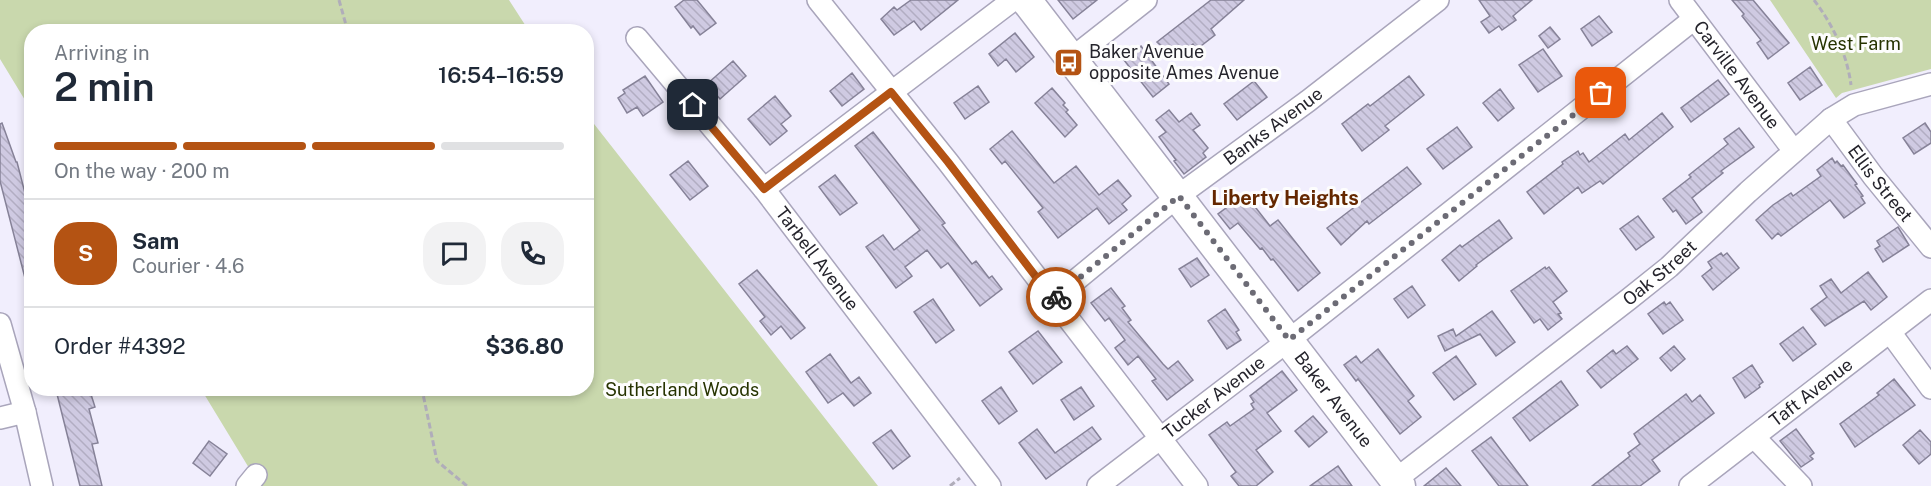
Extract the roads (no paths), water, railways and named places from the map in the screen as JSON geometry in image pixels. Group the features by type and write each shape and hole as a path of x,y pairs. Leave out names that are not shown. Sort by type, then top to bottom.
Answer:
{"street":[{"path":"818,0 948,162 1197,486"},
{"path":"764,189 1013,0"},
{"name":"Baker Avenue","path":"1026,0 1179,196 1397,483"},
{"path":"1071,59 1146,0"},
{"name":"Banks Avenue","path":"1053,299 1179,196 1438,0"},
{"name":"Carville Avenue","path":"1680,0 1794,151"},
{"name":"Tucker Avenue","path":"1098,486 1289,340 1694,19"},
{"name":"Tarbell Avenue","path":"637,38 764,189 990,486"},
{"name":"Oak Street","path":"1397,483 1501,396 1605,319 1669,267 1794,151 1831,120 1854,105 1931,84"},
{"name":"Ellis Street","path":"1831,120 1931,247"},
{"name":"Taft Avenue","path":"1690,486 1931,300"},
{"path":"0,324 25,412 42,486"},
{"path":"1890,332 1931,388"},
{"path":"0,418 25,412"},
{"path":"1754,437 1801,486"}],"place":[{"name":"Baker Avenue opposite Ames Avenue","path":"1068,62"}],"district":[{"name":"Liberty Heights","path":"1285,198"}],"park label":[{"name":"West Farm","path":"1856,44"},
{"name":"Sutherland Woods","path":"682,390"}]}
